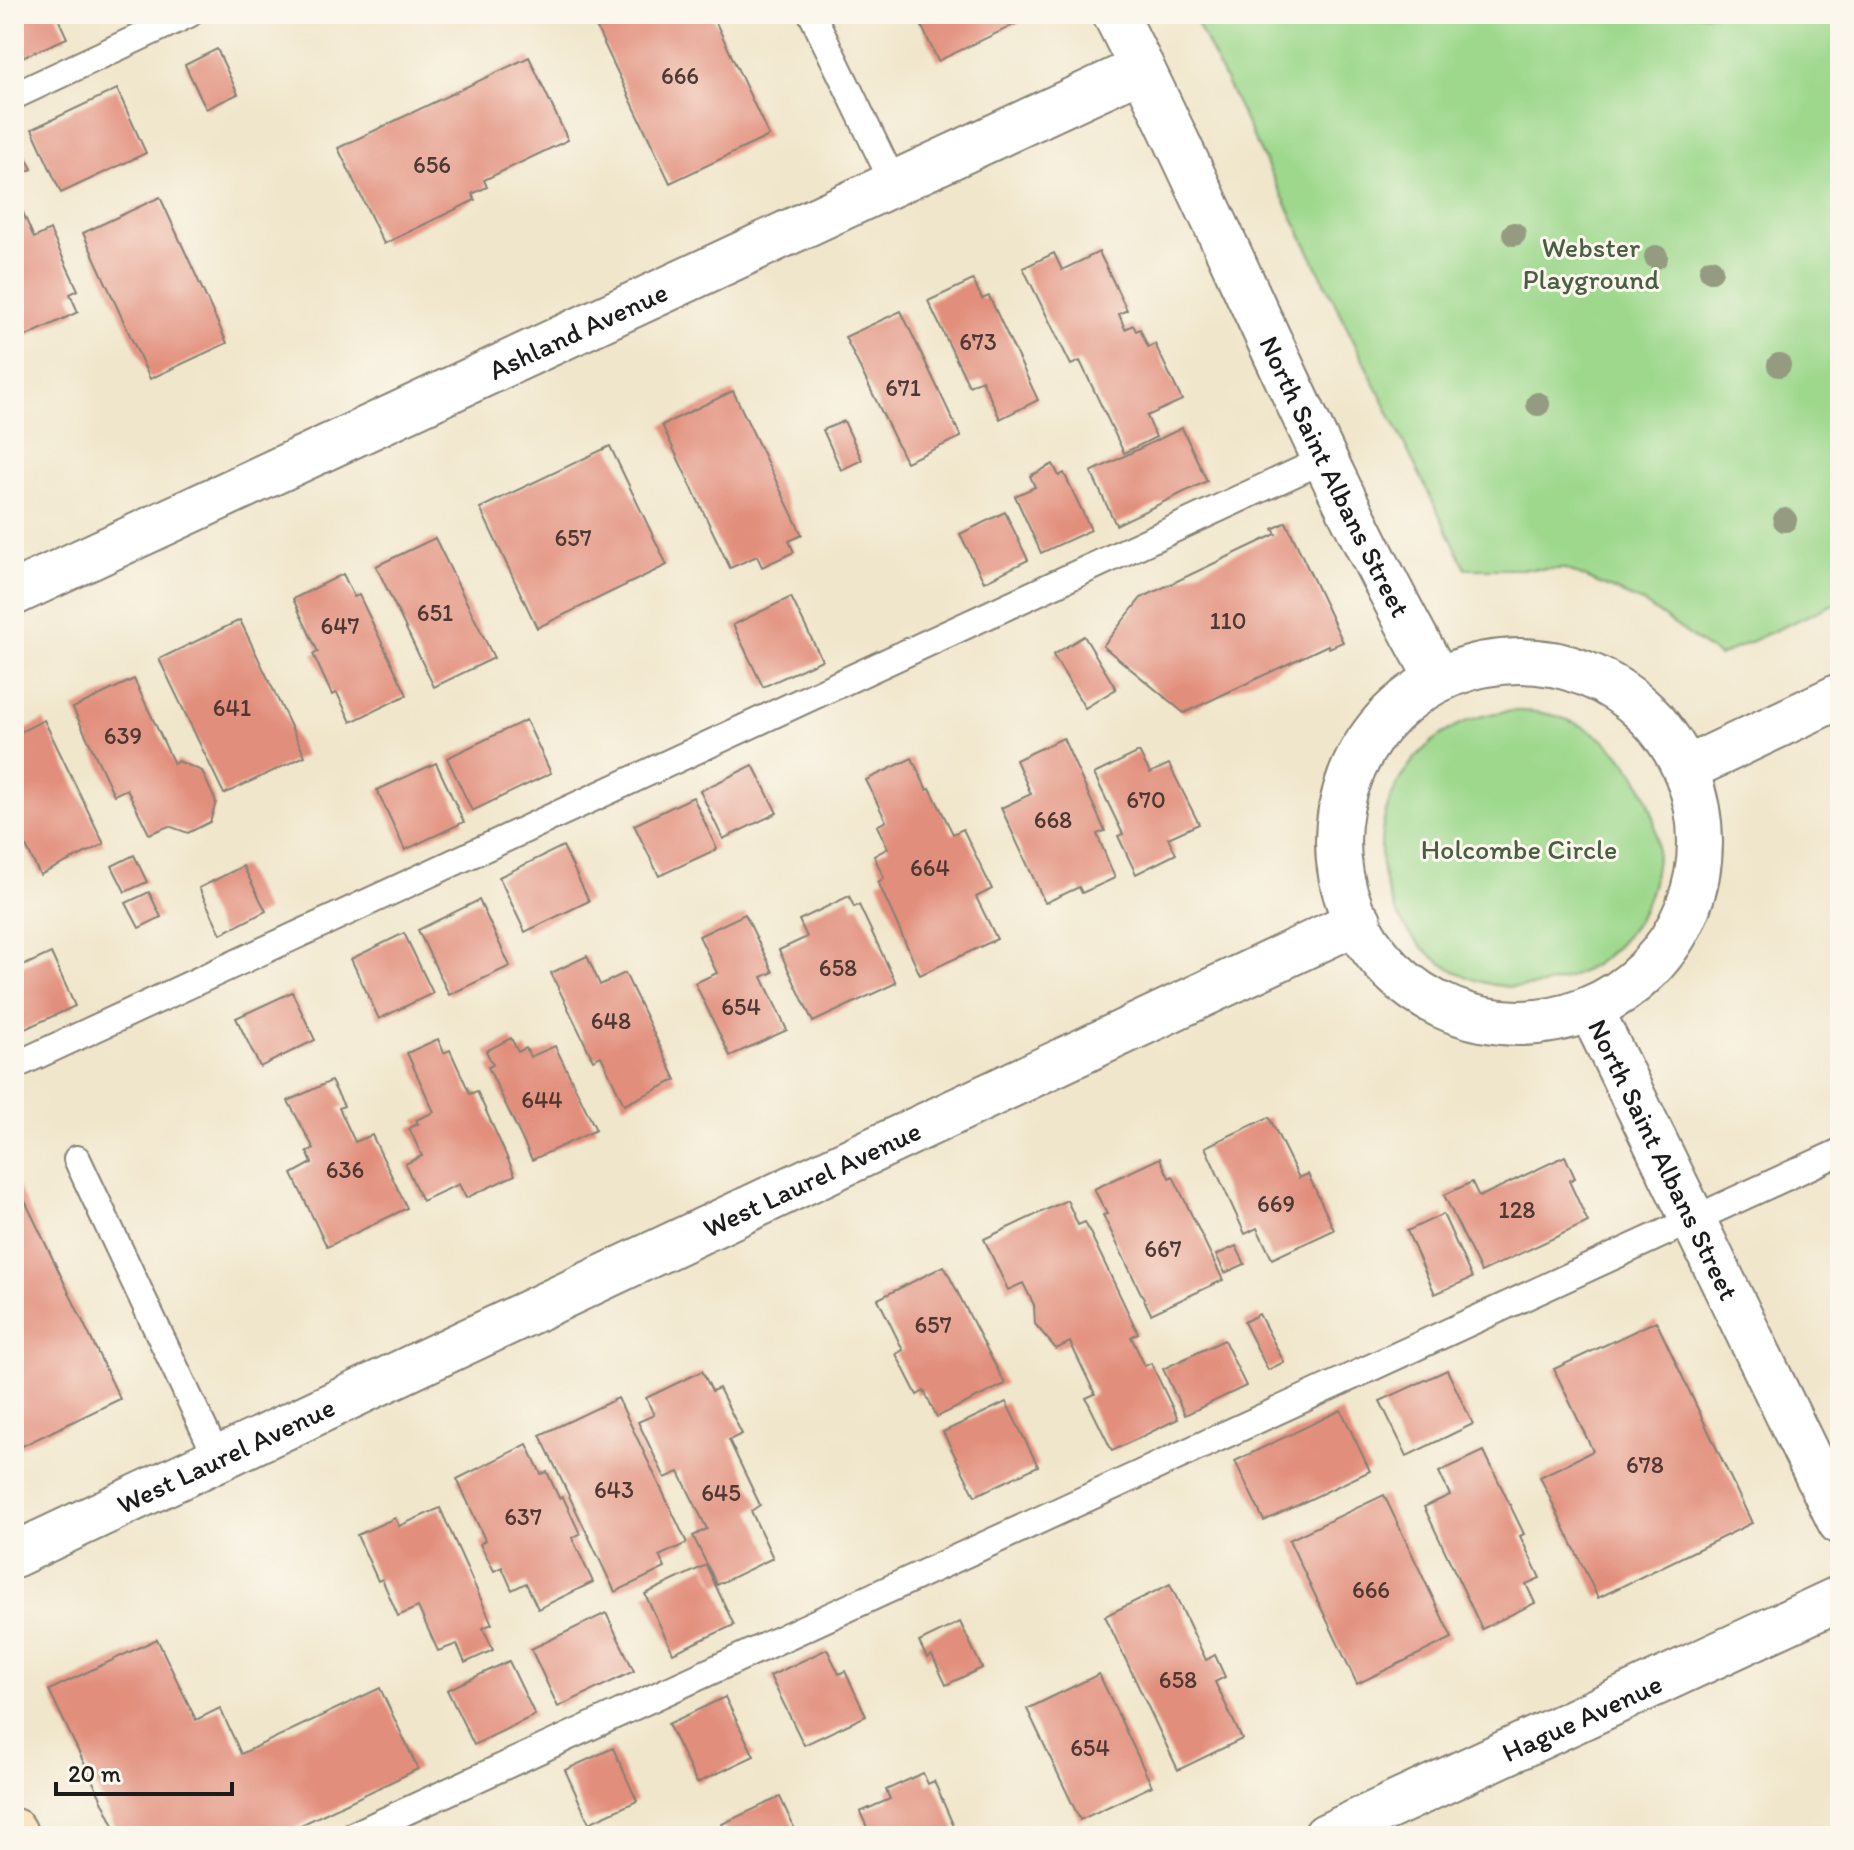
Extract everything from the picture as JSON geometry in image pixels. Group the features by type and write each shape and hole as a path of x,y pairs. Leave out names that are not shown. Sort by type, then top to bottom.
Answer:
{"street":[{"name":"North Saint Albans Street","path":"1115,14 1323,460 1437,677"},
{"name":"Ashland Avenue","path":"14,593 1142,68"},
{"path":"1592,1012 1521,1029 1470,1018 1421,998 1359,921 1342,857 1339,797 1364,738 1415,690 1437,677 1463,667 1507,659 1556,663 1609,686 1656,720 1674,742 1688,768 1840,696"},
{"name":"North Saint Albans Street","path":"1688,768 1698,850 1688,909 1654,965 1592,1012 1840,1522"},
{"name":"West Laurel Avenue","path":"14,1555 1359,921"},
{"name":"Hague Avenue","path":"1326,1836 1840,1598"}],"lane":[{"path":"14,96 189,14"},
{"path":"812,14 894,184"},
{"path":"14,1066 1323,460"},
{"path":"352,1836 1840,1152"},
{"path":"77,1159 218,1459"}],"green space":[{"name":"Webster Playground","path":"1195,14 1840,14 1840,601 1719,656 1642,602 1565,569 1466,569"},
{"name":"Holcombe Circle","path":"1533,711 1584,727 1607,742 1626,761 1647,796 1655,822 1655,876 1647,902 1634,926 1617,947 1596,964 1572,977 1533,987 1505,987 1454,971 1431,956 1412,937 1391,902 1383,876 1381,835 1397,784 1412,761 1431,742 1466,721 1492,713"}],"building":[{"path":"14,14 56,14 67,38 14,61"},
{"path":"590,14 712,14 769,136 670,183"},
{"path":"916,14 1037,14 938,61"},
{"path":"217,49 238,94 206,109 185,65"},
{"path":"529,57 568,140 484,180 487,187 472,194 475,200 384,244 338,148"},
{"path":"117,89 146,153 61,193 32,129"},
{"path":"14,134 32,169 14,178"},
{"path":"14,192 34,238 50,230 78,290 70,294 78,312 14,342"},
{"path":"160,197 227,343 150,379 83,233"},
{"path":"1099,252 1127,310 1119,314 1125,329 1133,325 1136,331 1140,329 1148,347 1155,344 1182,400 1147,416 1156,437 1124,453 1080,361 1071,365 1023,268 1054,253 1062,270"},
{"path":"973,280 982,299 989,296 1038,400 1000,419 982,380 969,386 928,301"},
{"path":"901,311 961,437 906,462 845,337"},
{"path":"733,391 802,535 789,541 794,552 762,567 757,556 730,568 662,425"},
{"path":"844,421 862,460 841,470 823,430"},
{"path":"1182,428 1207,481 1116,525 1091,472"},
{"path":"610,446 667,565 537,628 480,508"},
{"path":"1053,464 1059,476 1064,473 1091,530 1041,553 1015,496 1035,487 1030,476"},
{"path":"1005,512 1028,560 984,582 960,534"},
{"path":"1286,522 1343,642 1329,648 1328,645 1184,713 1103,646 1141,598 1276,534 1273,529"},
{"path":"435,538 494,658 434,687 376,566"},
{"path":"343,574 354,597 359,595 407,695 351,722 337,693 332,695 313,654 318,652 293,599"},
{"path":"791,597 822,660 763,687 733,625"},
{"path":"240,620 305,756 224,794 159,659"},
{"path":"1084,636 1116,689 1085,708 1053,655"},
{"path":"134,679 174,764 178,761 202,771 216,802 210,822 188,833 169,826 149,834 127,789 114,795 73,708"},
{"path":"44,720 104,844 40,875 14,822 14,735"},
{"path":"526,720 551,773 472,811 447,758"},
{"path":"1063,738 1105,831 1097,834 1115,878 1082,893 1079,887 1045,903 1001,808 1031,794 1016,760"},
{"path":"1139,752 1150,773 1169,764 1199,824 1168,838 1176,854 1136,874 1118,836 1123,834 1094,774"},
{"path":"912,758 953,834 963,829 992,889 976,897 997,939 920,975 878,882 884,878 874,856 888,848 877,826 886,821 866,780"},
{"path":"436,763 464,822 405,850 377,790"},
{"path":"753,765 777,813 723,839 700,791"},
{"path":"693,797 717,849 659,876 634,825"},
{"path":"563,846 589,901 525,932 499,877"},
{"path":"134,855 147,882 125,892 112,866"},
{"path":"243,866 266,911 221,934 199,888"},
{"path":"149,892 161,917 139,928 126,903"},
{"path":"849,896 854,907 859,905 896,983 813,1022 779,950 807,937 799,920"},
{"path":"479,900 510,966 449,995 418,930"},
{"path":"745,914 773,972 762,977 787,1030 730,1056 695,983 717,973 699,936"},
{"path":"404,933 433,993 379,1019 351,959"},
{"path":"51,953 75,1006 14,1034 14,970"},
{"path":"587,956 600,985 625,973 676,1080 624,1105 601,1056 593,1060 551,973"},
{"path":"292,992 315,1040 260,1067 236,1018"},
{"path":"511,1038 518,1052 526,1048 530,1057 555,1046 596,1130 532,1160 488,1067 493,1065 486,1051"},
{"path":"438,1039 444,1053 450,1050 470,1094 477,1091 515,1175 466,1198 459,1184 422,1201 405,1164 422,1156 409,1128 418,1124 416,1120 434,1112 407,1053"},
{"path":"331,1081 344,1106 339,1108 355,1142 372,1135 407,1208 327,1247 292,1174 312,1163 307,1152 314,1149 288,1101"},
{"path":"1269,1117 1299,1178 1308,1174 1334,1230 1272,1259 1257,1228 1245,1234 1205,1147"},
{"path":"1565,1156 1575,1178 1569,1181 1588,1222 1481,1272 1444,1195 1472,1182 1479,1197"},
{"path":"1160,1158 1169,1178 1173,1176 1223,1280 1151,1314 1103,1215 1107,1214 1094,1189"},
{"path":"14,1178 120,1399 14,1450"},
{"path":"1067,1200 1078,1225 1085,1222 1138,1333 1131,1337 1145,1366 1151,1363 1178,1419 1112,1451 1086,1398 1095,1394 1070,1342 1056,1349 1035,1324 1034,1305 1023,1283 1008,1290 984,1239"},
{"path":"1443,1214 1472,1278 1435,1294 1407,1231"},
{"path":"1236,1246 1245,1264 1225,1273 1216,1255"},
{"path":"944,1266 1005,1384 937,1417 924,1391 917,1395 896,1354 903,1350 878,1299"},
{"path":"1259,1314 1284,1362 1268,1370 1244,1322"},
{"path":"1656,1321 1752,1523 1598,1598 1540,1477 1593,1451 1554,1369"},
{"path":"1224,1340 1246,1386 1185,1415 1163,1369"},
{"path":"1447,1370 1473,1424 1407,1456 1380,1401"},
{"path":"702,1371 712,1391 719,1388 742,1434 729,1440 760,1505 751,1511 773,1558 717,1585 693,1536 707,1529 679,1472 665,1478 638,1422 654,1415 646,1398"},
{"path":"618,1398 687,1543 659,1556 665,1568 615,1592 540,1435"},
{"path":"1006,1402 1038,1466 975,1496 943,1432"},
{"path":"1341,1410 1370,1471 1264,1521 1235,1461"},
{"path":"527,1444 541,1474 547,1472 559,1498 563,1497 580,1534 572,1538 593,1582 538,1609 526,1583 512,1590 502,1567 494,1571 480,1544 485,1540 457,1479"},
{"path":"1484,1451 1524,1534 1520,1536 1540,1578 1526,1584 1535,1603 1482,1629 1424,1507 1450,1495 1439,1472"},
{"path":"1384,1495 1452,1638 1357,1684 1289,1540"},
{"path":"440,1508 492,1624 483,1628 493,1650 465,1663 457,1644 438,1651 418,1607 398,1616 382,1579 378,1581 357,1535 395,1518 399,1526"},
{"path":"706,1565 734,1625 673,1653 645,1594"},
{"path":"1170,1584 1206,1660 1215,1655 1225,1677 1215,1682 1242,1739 1178,1770 1105,1616"},
{"path":"606,1613 634,1671 558,1707 531,1649"},
{"path":"960,1622 982,1668 946,1685 932,1655 927,1658 919,1642"},
{"path":"157,1639 196,1720 220,1708 241,1754 380,1688 418,1769 278,1836 119,1836 49,1690"},
{"path":"827,1649 839,1674 845,1671 866,1716 804,1745 770,1676"},
{"path":"509,1661 535,1715 474,1745 447,1690"},
{"path":"1099,1674 1152,1786 1080,1820 1027,1709"},
{"path":"725,1697 754,1756 697,1783 668,1724"},
{"path":"613,1748 637,1801 589,1823 565,1770"},
{"path":"923,1773 928,1784 934,1781 958,1836 871,1836 860,1812 890,1799 886,1790"},
{"path":"780,1797 798,1836 728,1836 722,1824"}]}
